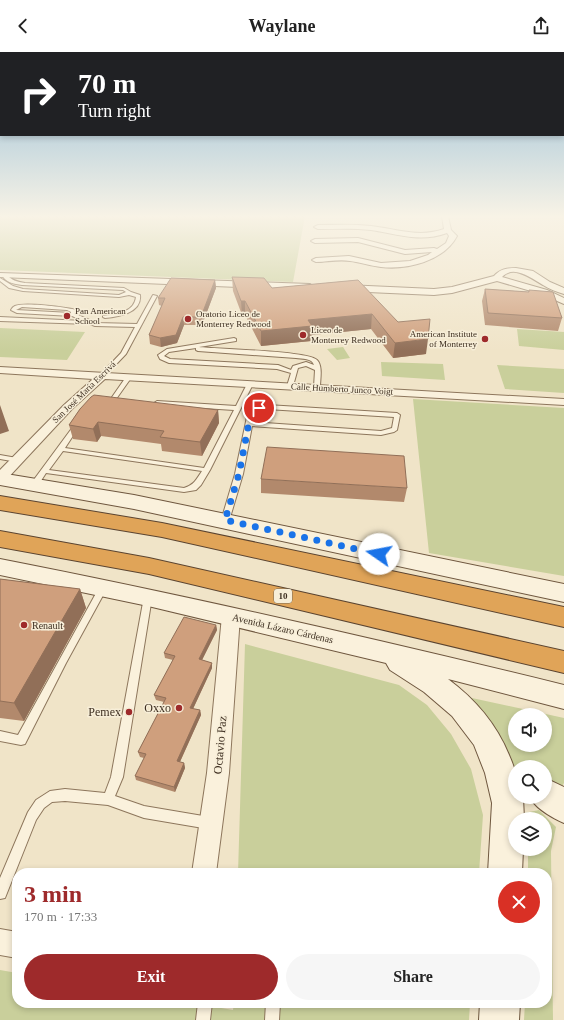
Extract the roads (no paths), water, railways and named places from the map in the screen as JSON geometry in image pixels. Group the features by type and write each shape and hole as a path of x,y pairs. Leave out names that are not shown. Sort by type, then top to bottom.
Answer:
{"highway":[{"path":"0,503 162,530 564,617"},
{"name":"10","path":"0,539 164,569 564,662"}],"street":[{"path":"364,261 381,265 398,265 417,261"},
{"path":"338,288 434,292 452,290 481,283 497,278 501,273 506,271 526,271 548,284 564,291"},
{"path":"1,276 322,287"},
{"path":"497,278 544,292 564,302"},
{"path":"481,283 513,283"},
{"name":"Calle Humberto Junco Voigt","path":"0,370 564,402"},
{"name":"San José María Escrivá","path":"0,479 68,407 102,376"},
{"path":"0,479 44,478 225,520 564,593"},
{"name":"Avenida Lázaro Cárdenas","path":"0,567 148,597 379,650 564,697"},
{"name":"Octavio Paz","path":"205,868 218,773 231,616"},
{"path":"379,650 446,692 475,720 486,736 508,792"},
{"path":"552,798 564,807"},
{"path":"505,868 511,804"},
{"path":"0,942 12,944"},
{"path":"499,1020 500,1008"}],"lane":[{"path":"1,276 22,284 124,289 129,290 129,293 138,296 136,304 128,312 121,315 105,317"},
{"path":"1,276 16,289 119,296 129,293"},
{"path":"16,289 22,284"},
{"name":"San José María Escrivá","path":"102,376 123,354 155,296"},
{"path":"73,315 74,310 68,309 22,306 13,310 17,312 73,315 95,324"},
{"path":"0,320 138,326"},
{"path":"234,340 167,351 161,355 162,358 169,361 278,367 293,372"},
{"path":"183,348 306,357 315,360 318,369 316,387"},
{"path":"290,386 295,367 301,364 310,365 318,369"},
{"path":"120,401 112,400 128,378"},
{"path":"82,416 44,478 187,490 197,485 206,470 236,408 250,384"},
{"path":"150,403 236,408"},
{"path":"109,407 117,408"},
{"path":"225,520 239,474 248,424 251,412 259,408 267,407 397,415 395,429 381,433 248,424"},
{"path":"61,449 206,470"},
{"path":"0,457 17,460"},
{"path":"0,736 21,740 62,660 103,588"},
{"path":"108,799 117,777 148,597"},
{"path":"0,893 32,816 40,804 50,797 65,795 108,799 144,812 212,823"},
{"path":"203,1020 204,1008"},
{"path":"272,1020 273,1008"}],"place":[{"name":"Pan American School","path":"67,316"},
{"name":"Oratorio Liceo de Monterrey Redwood","path":"188,319"},
{"name":"Liceo de Monterrey Redwood","path":"303,335"},
{"name":"American Institute of Monterrey","path":"485,339"},
{"name":"Renault","path":"24,625"},
{"name":"Oxxo","path":"179,708"},
{"name":"Pemex","path":"129,712"}]}
